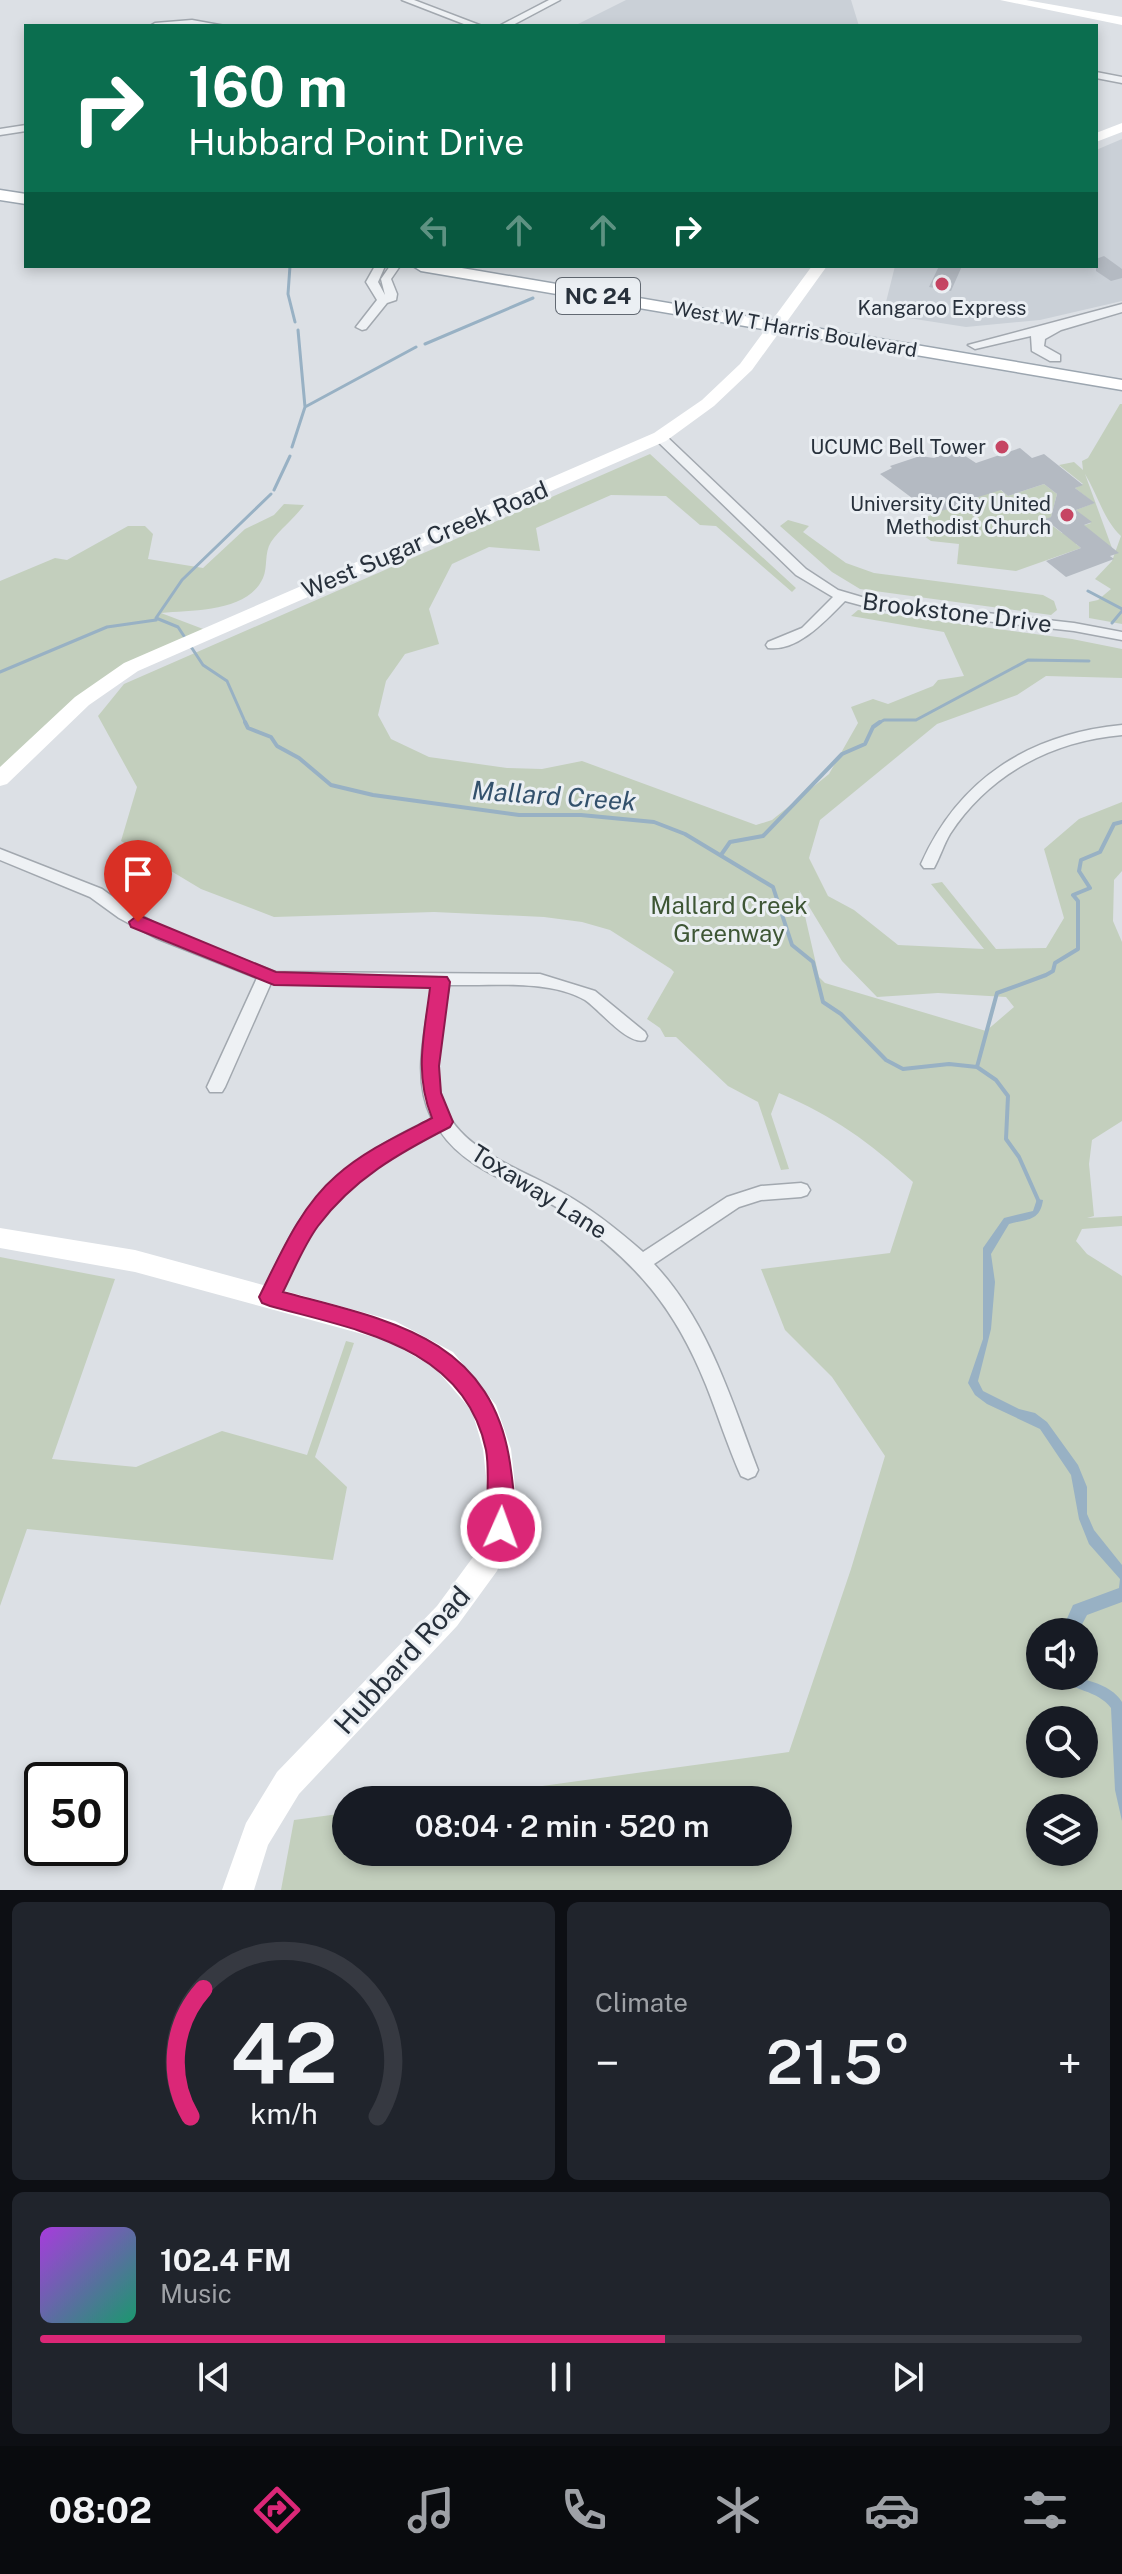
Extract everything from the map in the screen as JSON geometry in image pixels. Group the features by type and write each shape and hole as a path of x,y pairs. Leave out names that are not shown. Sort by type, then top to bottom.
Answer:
{"main road":[{"path":"1006,0 1122,21"},
{"path":"1098,137 1122,127"},
{"path":"0,181 24,187"},
{"path":"0,188 24,188"},
{"path":"0,195 24,199"},
{"name":"West W T Harris Boulevard","path":"435,268 1122,369"},
{"name":"West W T Harris Boulevard","path":"516,268 1122,385"},
{"name":"West Sugar Creek Road","path":"0,779 82,701 105,683 154,656 660,437 723,391 752,360 818,268"},
{"name":"Hubbard Road","path":"0,1238 135,1261 395,1332 444,1360 483,1405 497,1449 503,1504 501,1528 487,1562 447,1616 288,1783 268,1811 243,1866 238,1890"}],"street":[{"path":"407,0 472,24"},
{"path":"508,24 556,0"},
{"path":"180,24 201,24"},
{"path":"1098,75 1122,80"},
{"path":"0,132 24,128"},
{"path":"379,268 372,282 383,300 367,328 391,299 386,279 394,268"},
{"path":"975,345 1122,308"},
{"path":"1055,358 1039,350 1036,341 1056,327"},
{"name":"Brookstone Drive","path":"660,437 801,572 836,594 871,604 1074,627 1122,636"},
{"path":"769,642 807,631 836,594"},
{"path":"929,864 941,832 953,815 995,776 1067,738 1122,730"},
{"path":"0,854 96,893 125,914 162,934 266,975 299,981 540,980 589,995 639,1036"},
{"path":"216,1087 266,975"},
{"name":"Toxaway Lane","path":"441,982 430,1066 432,1093 443,1122 482,1159 571,1206 642,1262 670,1299 701,1350 748,1470"},
{"path":"270,1297 309,1222 342,1183 388,1150 443,1122"},
{"path":"642,1262 733,1202 761,1193 801,1190"}],"shaded area":[{"path":"626,0 851,0 858,24 578,24"},
{"path":"1122,139 1122,301 1040,320 966,327 883,314 894,268 1098,268 1098,149"}],"green space":[{"path":"1120,404 1122,624 1089,618 1089,602 1098,600 1111,589 1095,579 1112,561 1121,536 1105,514 1085,474 1112,548 1073,529 1091,523 1076,510 1094,503 1075,488 1083,484 1059,465 1074,462 1083,470 1082,461 1088,458"},
{"name":"Mallard Creek Greenway","path":"650,454 796,588 792,592 716,526 700,525 666,496 611,495 536,528 540,551 489,547 452,564 429,609 439,644 405,654 386,681 378,715 391,739 429,757 507,768 542,769 582,761 756,825 772,820 829,774 858,723 851,707 873,699 888,704 933,686 938,680 964,676 944,632 851,616 858,610 1072,639 1122,649 1122,678 1046,676 1017,695 937,724 820,820 809,858 828,896 854,910 898,945 984,949 931,884 942,882 996,949 1046,948 1064,918 1044,849 1079,819 1122,802 1122,871 1114,880 1113,921 1122,942 1122,1121 1092,1140 1089,1164 1094,1216 1087,1218 1122,1216 1122,1226 1082,1229 1076,1241 1087,1254 1122,1276 1122,1890 281,1890 294,1820 332,1815 332,1866 792,1866 792,1786 542,1786 789,1752 851,1569 885,1456 832,1377 785,1330 761,1269 890,1253 913,1182 850,1131 779,1093 771,1114 789,1169 781,1170 758,1102 728,1086 676,1037 665,1037 660,1028 647,1019 674,972 610,930 582,922 544,917 434,912 274,917 201,889 121,841 137,787 98,716 124,684","holes":["799,890 842,961 877,997 938,993 1006,997 1014,1007 986,1031 825,983 819,977"]},
{"path":"1044,484 1057,494 1051,517 1045,520 1080,542 1076,544 1081,548 1016,571 957,564 959,544 931,541 924,536 927,517 940,510 966,507 972,499 998,488 1008,496"},
{"path":"284,504 304,505 271,542 263,578 256,589 233,603 219,607 161,613 211,632 105,683 0,780 0,581 55,558 67,560 128,526 145,526 153,534 148,559 203,568 245,529 274,515"},
{"path":"788,520 809,526 803,532 846,563 874,573 1043,595 1054,601 1057,610 1051,615 860,589 832,572 780,526"},
{"path":"0,1257 115,1279 52,1459 136,1467 222,1431 307,1455 346,1341 354,1343 315,1457 347,1487 333,1560 27,1529 0,1606"}],"water":[{"path":"1037,1199 1043,1200 1035,1216 1009,1224 991,1254 995,1282 991,1329 978,1381 983,1391 1019,1409 1035,1413 1047,1422 1078,1465 1087,1487 1087,1514 1094,1530 1122,1565 1122,1602 1085,1618 1067,1618 1073,1605 1119,1588 1120,1579 1089,1544 1079,1519 1071,1475 1040,1429 987,1404 975,1395 968,1383 983,1339 983,1248 1004,1218 1033,1211"},
{"path":"1098,1684 1117,1695 1122,1702 1122,1821 1115,1790 1111,1708 1081,1690 1098,1690"}],"building":[{"path":"1104,256 1122,269 1122,278 1111,281 1096,271 1098,258"},
{"path":"938,268 961,268 951,291 929,287"},
{"name":"University City United Methodist Church","path":"1020,448 1032,458 1044,454 1083,485 1075,488 1095,503 1076,510 1092,522 1084,525 1119,553 1110,556 1114,559 1066,577 1046,561 1081,548 1045,519 1051,517 1057,494 1044,484 1008,496 1001,490 962,502 965,505 932,513 880,474 892,468 890,466 920,456 934,458 956,450 976,463"}],"waterway":[{"path":"290,268 288,294 295,322"},
{"path":"425,344 533,298"},
{"path":"298,330 305,407"},
{"path":"305,407 416,347"},
{"path":"292,447 305,407"},
{"path":"274,490 290,456"},
{"path":"246,724 227,681 203,665 178,627 156,618 182,580 271,494"},
{"path":"1088,591 1122,609"},
{"path":"1112,623 1122,611"},
{"name":"Mallard Creek","path":"0,672 107,627 156,620"},
{"path":"878,723 884,720 916,720 1028,660 1089,661"},
{"path":"721,855 730,842 763,836 842,754 865,744 878,723"},
{"name":"Mallard Creek","path":"246,724 248,728 271,737 277,746 299,758 331,785 373,795 519,815 581,815 654,822 685,834 773,887 792,945 813,962 823,1002 841,1014 886,1060 903,1069 949,1064 977,1067"},
{"path":"977,1067 997,993 1046,975 1053,971 1055,963 1078,949 1078,901 1073,895 1090,888 1079,871 1081,860 1100,852 1114,824 1122,822"},
{"name":"Mallard Creek","path":"977,1067 996,1080 1008,1096 1006,1139 1019,1157 1039,1202"}],"place":[{"name":"Kangaroo Express","path":"942,284"},
{"name":"UCUMC Bell Tower","path":"1002,447"},
{"name":"University City United Methodist Church","path":"1067,515"}],"route":[{"path":"138,922 274,978 299,981 441,982 430,1066 432,1093 443,1122 388,1150 342,1183 309,1222 270,1297 395,1332 444,1360 462,1378 483,1405 497,1449 503,1504 501,1528"}]}
